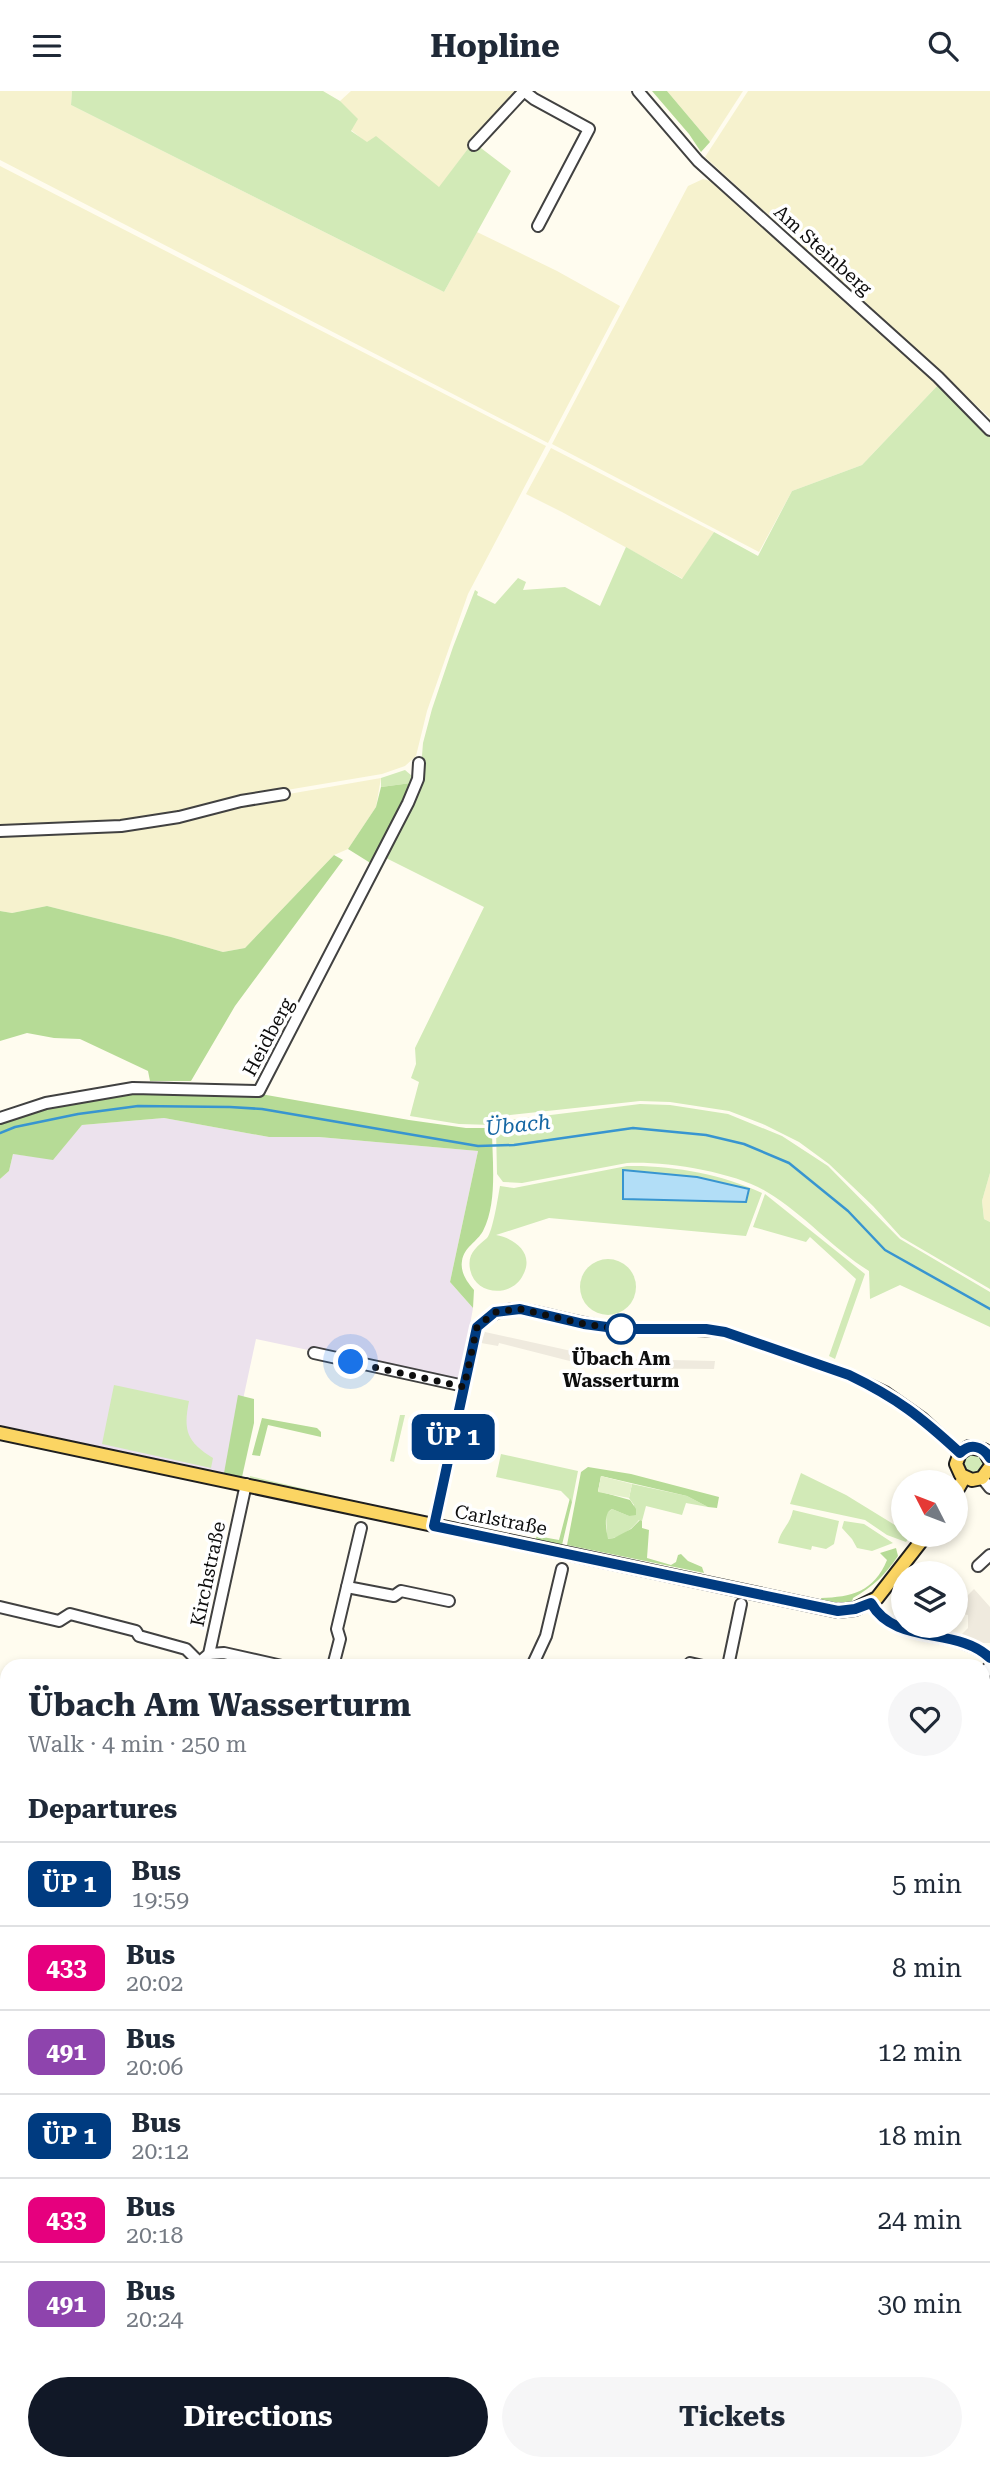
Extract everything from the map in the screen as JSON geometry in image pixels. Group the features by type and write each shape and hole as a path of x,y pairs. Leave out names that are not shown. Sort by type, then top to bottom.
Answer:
{"main road":[{"name":"Carlstraße","path":"0,1433 838,1611 871,1603"},
{"path":"958,1470 956,1467 960,1453 966,1448 977,1447 986,1452 990,1459"},
{"path":"968,1479 986,1483 990,1467"},
{"path":"871,1603 893,1580 917,1547"}],"street":[{"path":"474,145 524,91 589,129 538,226"},
{"name":"Am Steinberg","path":"638,91 698,161 938,377 990,430"},
{"name":"Heidberg","path":"0,1118 46,1103 133,1088 260,1091 408,803 418,779 419,763"},
{"path":"0,831 121,825 179,817 284,793"},
{"path":"434,1526 477,1327 495,1312 520,1309 584,1324 622,1329 706,1329 725,1332 849,1375 885,1392 922,1418 960,1453"},
{"path":"314,1353 464,1387"},
{"name":"Kirchstraße","path":"203,1659 209,1654 246,1484"},
{"path":"335,1659 340,1639 337,1629 360,1528"},
{"path":"978,1566 990,1555"},
{"path":"535,1659 546,1636 562,1569"},
{"path":"347,1587 394,1596 401,1591 449,1601"},
{"path":"871,1603 889,1624 965,1643 989,1657"},
{"path":"729,1659 741,1604"},
{"path":"0,1607 59,1621 70,1614 136,1631 139,1636 186,1649 193,1659"},
{"path":"209,1654 224,1653 251,1659"}],"shaded area":[{"path":"0,91 72,91 71,105 444,292 477,232 557,271 620,306 548,443 0,160"},
{"path":"351,91 520,91 473,142 439,188 376,137 367,143 351,130 340,101"},
{"path":"667,91 743,91 710,142"},
{"path":"748,91 990,91 990,418 705,157"},
{"path":"0,166 546,446 468,594 427,711 416,756 405,766 382,774 234,799 121,825 0,829"},
{"path":"703,179 714,182 939,384 862,465 792,491 759,552 552,444 688,186"},
{"path":"551,448 714,532 683,579 526,494"},
{"path":"381,778 376,807 348,849 334,855 245,948 223,952 47,906 12,913 0,911 0,833 121,828 243,802"},
{"path":"164,1118 269,1137 319,1137 478,1151 450,1282 473,1308 460,1382 256,1339 227,1474 0,1425 0,1179 9,1171 13,1154 53,1159 82,1125"},
{"path":"990,1173 990,1222 984,1219 982,1201"},
{"path":"485,1332 576,1352 576,1357 587,1359 589,1354 615,1358 615,1363 626,1363 626,1359 715,1361 714,1369 597,1368 499,1343 498,1346 481,1343"},
{"path":"974,1589 990,1607 990,1643 967,1638 968,1595"}],"green space":[{"path":"72,91 323,91 340,101 358,119 351,131 367,142 376,136 439,187 473,142 511,171 444,292 71,105"},
{"path":"652,91 667,91 710,142 701,152 689,134"},
{"path":"939,384 990,436 990,1173 982,1201 984,1219 990,1222 990,1289 901,1237 829,1164 799,1142 729,1111 670,1102 640,1101 510,1115 493,1125 459,1124 410,1116 419,1082 411,1078 416,1064 415,1048 484,907 384,857 420,781 423,743 432,709 475,590 477,595 495,604 518,578 526,582 523,590 565,587 600,606 626,547 682,579 714,532 758,556 792,491 862,465"},
{"path":"405,770 412,776 411,783 381,787 381,778"},
{"path":"411,783 405,802 372,864 348,849 376,807 381,787"},
{"path":"334,855 343,860 235,1006 191,1081 150,1081 148,1071 80,1039 27,1033 0,1041 0,911 12,913 47,906 223,952 245,948"},
{"path":"133,1091 255,1093 409,1120 466,1128 492,1128 491,1207 483,1231 465,1252 462,1261 463,1273 474,1290 473,1308 450,1282 478,1151 319,1137 269,1137 164,1118 82,1125 53,1160 13,1154 9,1171 0,1179 0,1121 30,1109"},
{"path":"640,1104 670,1105 728,1114 782,1136 828,1166 900,1239 990,1292 990,1327 900,1285 870,1299 869,1271 780,1201 737,1179 699,1169 643,1163 627,1163 522,1183 503,1182 497,1174 496,1128 502,1121"},
{"path":"627,1166 644,1166 713,1176 762,1193 746,1236 549,1218 496,1235 510,1239 521,1248 526,1267 518,1282 511,1288 494,1291 479,1285 473,1278 469,1263 474,1251 489,1234 500,1186 514,1188","holes":["623,1170 746,1202 623,1199"]},
{"path":"765,1194 865,1274 835,1359 829,1356 856,1279 810,1237 806,1242 753,1227"},
{"path":"608,1259 619,1261 628,1267 634,1276 634,1298 628,1307 619,1313 608,1315 597,1313 588,1307 582,1298 580,1287 582,1276 588,1267 597,1261"},
{"path":"114,1385 189,1401 189,1435 197,1447 213,1458 211,1468 102,1444"},
{"path":"238,1395 254,1399 254,1423 242,1477 224,1473"},
{"path":"400,1415 405,1415 394,1462 390,1461"},
{"path":"262,1418 317,1428 321,1437 268,1425 260,1456 252,1455"},
{"path":"980,1452 986,1462 981,1474 968,1475 968,1470 963,1470 960,1460 964,1453"},
{"path":"501,1454 578,1471 572,1502 561,1491 496,1477"},
{"path":"588,1467 631,1474 719,1497 717,1508 708,1507 687,1496 601,1476 598,1491 630,1500 636,1509 636,1515 629,1516 612,1509 609,1511 606,1522 608,1539 631,1529 640,1520 642,1528 649,1530 647,1558 671,1565 681,1554 688,1561 702,1567 704,1573 567,1545 581,1472"},
{"path":"801,1473 846,1495 891,1523 891,1536 865,1520 790,1504"},
{"path":"250,1476 348,1499 347,1503 249,1479"},
{"path":"601,1476 632,1484 629,1498 598,1492"},
{"path":"632,1484 687,1496 708,1507 686,1503 682,1515 646,1506 642,1521 639,1520 621,1535 607,1539 606,1514 612,1509 629,1516 634,1505 629,1498"},
{"path":"570,1498 572,1502 562,1545 535,1540 537,1536 559,1540"},
{"path":"793,1510 839,1521 834,1544 826,1549 812,1546 811,1550 778,1543"},
{"path":"844,1521 864,1524 891,1544 872,1551 857,1548 842,1528"},
{"path":"896,1548 898,1556 873,1585 853,1598 852,1602 822,1602 821,1598 852,1594 868,1586 882,1571 887,1560 880,1553"}],"water":[{"path":"623,1170 697,1177 749,1189 746,1202 623,1199"}],"waterway":[{"name":"Übach","path":"0,1133 15,1127 78,1114 138,1106 262,1109 478,1146 514,1145 633,1128 706,1135 744,1144 789,1163 848,1211 885,1250 990,1309"}],"bus line":[{"path":"990,1458 977,1447 966,1448 960,1453 905,1405 867,1383 725,1332 706,1329 622,1329 584,1324 529,1310 510,1309 495,1312 477,1327 434,1526 838,1611 871,1603 889,1624 965,1643 990,1658"}],"place":[{"name":"Übach Am Wasserturm","path":"621,1329"}],"route":[{"path":"351,1362 464,1387 477,1327 495,1312 520,1309 584,1324 621,1329"}]}
